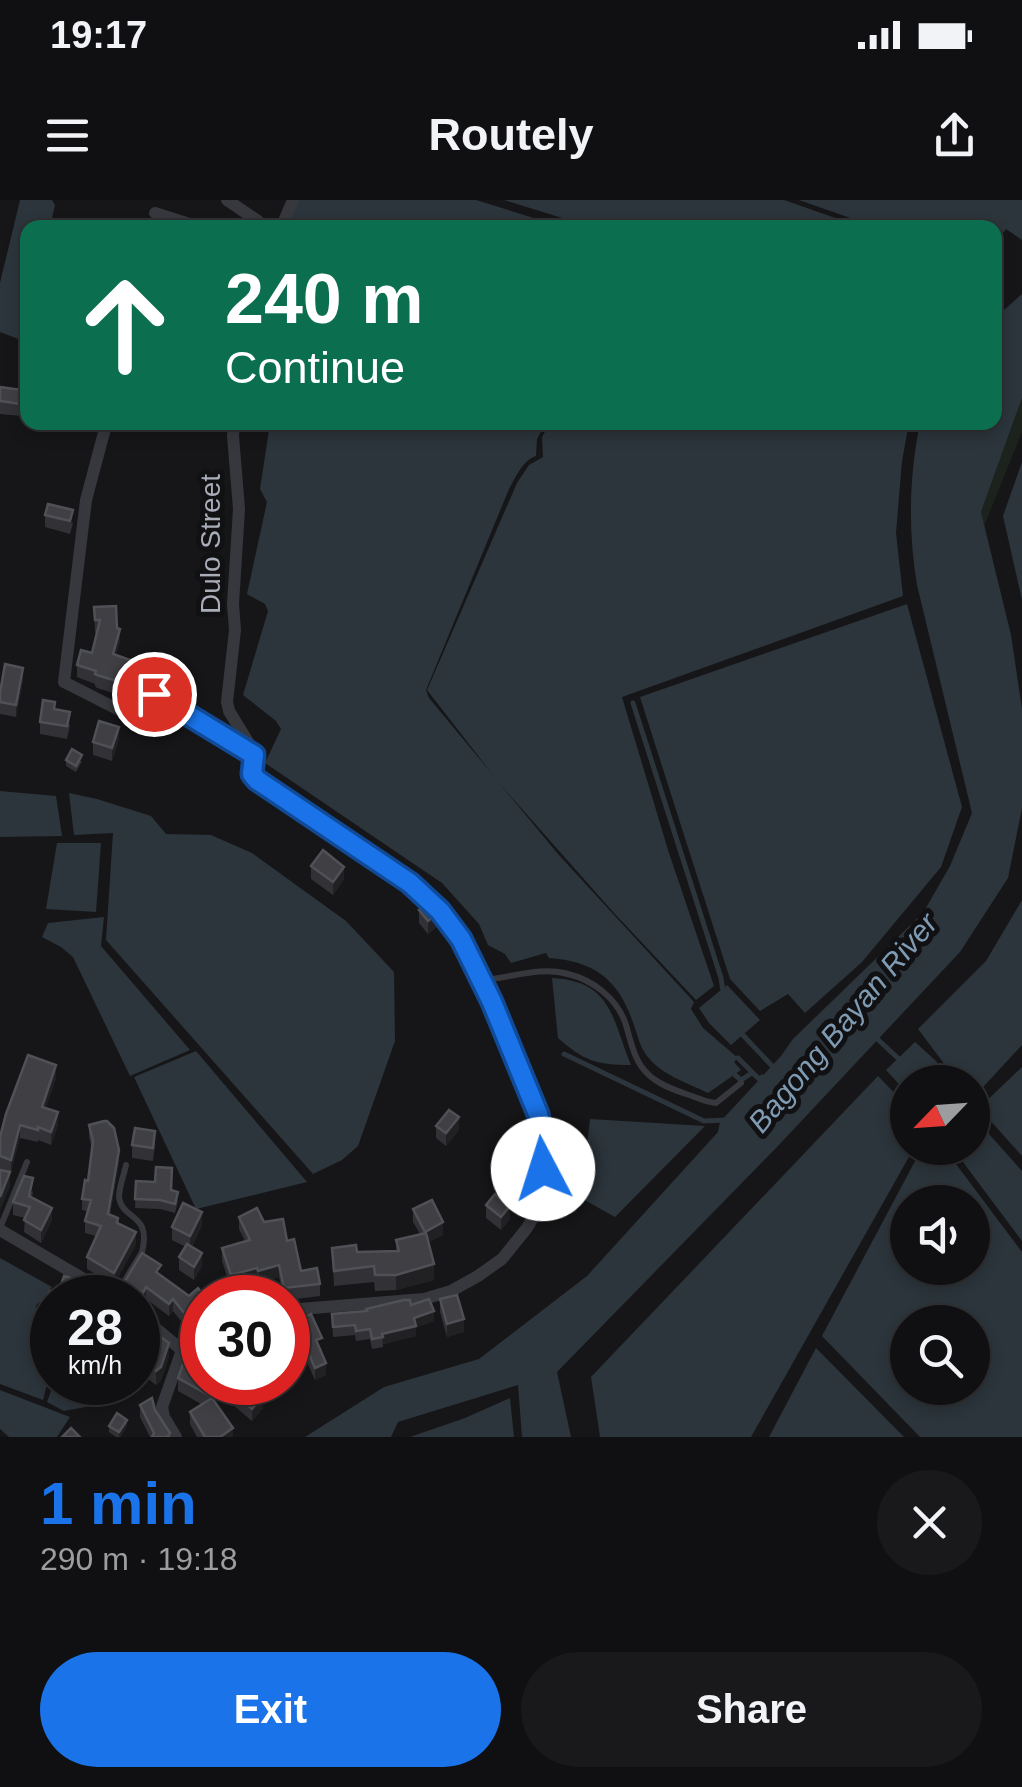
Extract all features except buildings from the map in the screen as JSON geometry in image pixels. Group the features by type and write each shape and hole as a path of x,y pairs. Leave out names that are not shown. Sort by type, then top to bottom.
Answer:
{"street":[{"path":"227,200 257,220"},
{"path":"154,212 178,220"},
{"path":"104,430 86,500 64,682 125,713 142,708 154,694 254,755"},
{"name":"Dulo Street","path":"233,430 239,509 235,630 227,702 251,746 252,774 410,883 440,911 461,939 481,980 538,1114 545,1145 538,1209 502,1259 478,1276 424,1299 310,1308"},
{"path":"0,1229 78,1275"},
{"path":"160,1332 180,1348"},
{"path":"176,1437 162,1407 180,1356"}],"lane":[{"path":"481,980 525,972 569,974 599,988 612,1001 640,1064 664,1087 716,1103 742,1083"},
{"path":"0,1229 27,1162"},
{"path":"126,1165 120,1203 145,1231 142,1252 129,1275"}],"shaded area":[{"path":"1022,398 1022,432 984,526 981,512"}],"water":[{"path":"20,200 52,200 55,205 52,220 20,220 20,340 0,332 0,283"},
{"path":"296,200 476,200 540,220 288,220"},
{"path":"504,200 784,200 841,220 568,220"},
{"path":"799,200 1022,200 1022,240 1006,229 1002,234 1002,220 856,220"},
{"name":"Bagong Bayan River","path":"1022,294 1022,398 981,512 1011,635 1022,709 1022,808 1008,878 960,952 557,1372 571,1437 522,1437 518,1385 398,1422 391,1437 305,1437 384,1387 479,1359 587,1276 718,1132 720,1122 793,1039 923,913 950,866 972,813 917,585 911,504 916,443 919,430 1002,430 1002,312"},
{"path":"269,430 542,430 536,456 523,465 509,489 426,690 493,775 427,690 517,483 529,465 543,457 542,437 546,430 908,430 896,533 903,596 622,697 714,986 696,1000 499,783 558,854 694,1002 691,1009 703,1028 738,1058 734,1062 741,1070 708,1093 668,1074 644,1052 619,993 602,975 579,963 549,958 546,953 511,963 505,954 488,945 479,924 442,883 265,763 281,729 243,695 268,611 265,604 247,594 267,502 260,489"},
{"path":"1022,462 1022,600 1003,516"},
{"path":"907,604 962,807 941,867 862,962 805,1013 788,994 760,1011 730,979 640,697"},
{"path":"0,791 56,796 62,836 0,837"},
{"path":"69,793 151,816 166,834 211,835 252,853 346,921 394,972 395,1041 358,1146 342,1160 313,1174 106,940 113,833 74,835"},
{"path":"57,843 101,843 96,912 46,909"},
{"path":"1022,900 1022,1045 990,1080 990,1065 945,1065 918,1029 986,961"},
{"path":"104,917 101,946 190,1050 130,1076 73,957 42,937 48,923"},
{"path":"552,978 572,981 599,995 614,1018 631,1065 592,1060 558,1038"},
{"path":"727,985 760,1020 731,1045 699,1008"},
{"path":"915,1042 938,1065 891,1065"},
{"path":"196,1051 307,1182 196,1209 134,1077"},
{"path":"1022,1067 1022,1156 990,1120 990,1098"},
{"path":"878,1076 890,1088 890,1165 904,1165 751,1437 600,1437 591,1377"},
{"path":"590,1119 705,1126 615,1217 581,1198"},
{"path":"990,1135 1022,1171 1022,1241 990,1198 990,1185 980,1185 965,1165 990,1165"},
{"path":"913,1165 957,1165 972,1185 902,1185"},
{"path":"890,1208 890,1285 990,1285 990,1209 1022,1252 1022,1437 920,1437 822,1336"},
{"path":"0,1258 30,1275 30,1395 0,1384"},
{"path":"816,1348 904,1437 769,1437"},
{"path":"0,1390 30,1402 30,1405 70,1417 57,1437 9,1437 0,1429"},
{"path":"510,1398 514,1437 410,1437 465,1418"},
{"path":"53,1405 96,1405 64,1411"}],"waterway":[{"path":"633,703 723,991"},
{"name":"Bagong Bayan River","path":"739,1031 777,1068"},
{"name":"Bagong Bayan River","path":"873,1035 901,1061"},
{"path":"564,1054 704,1121 726,1120"},
{"name":"Bagong Bayan River","path":"738,1058 759,1079 762,1077"},
{"path":"735,1075 741,1080 752,1073"}],"route":[{"path":"154,694 246,748 254,755 252,774 257,780 410,883 440,911 461,939 492,1002 538,1114 545,1145 543,1169"}]}
